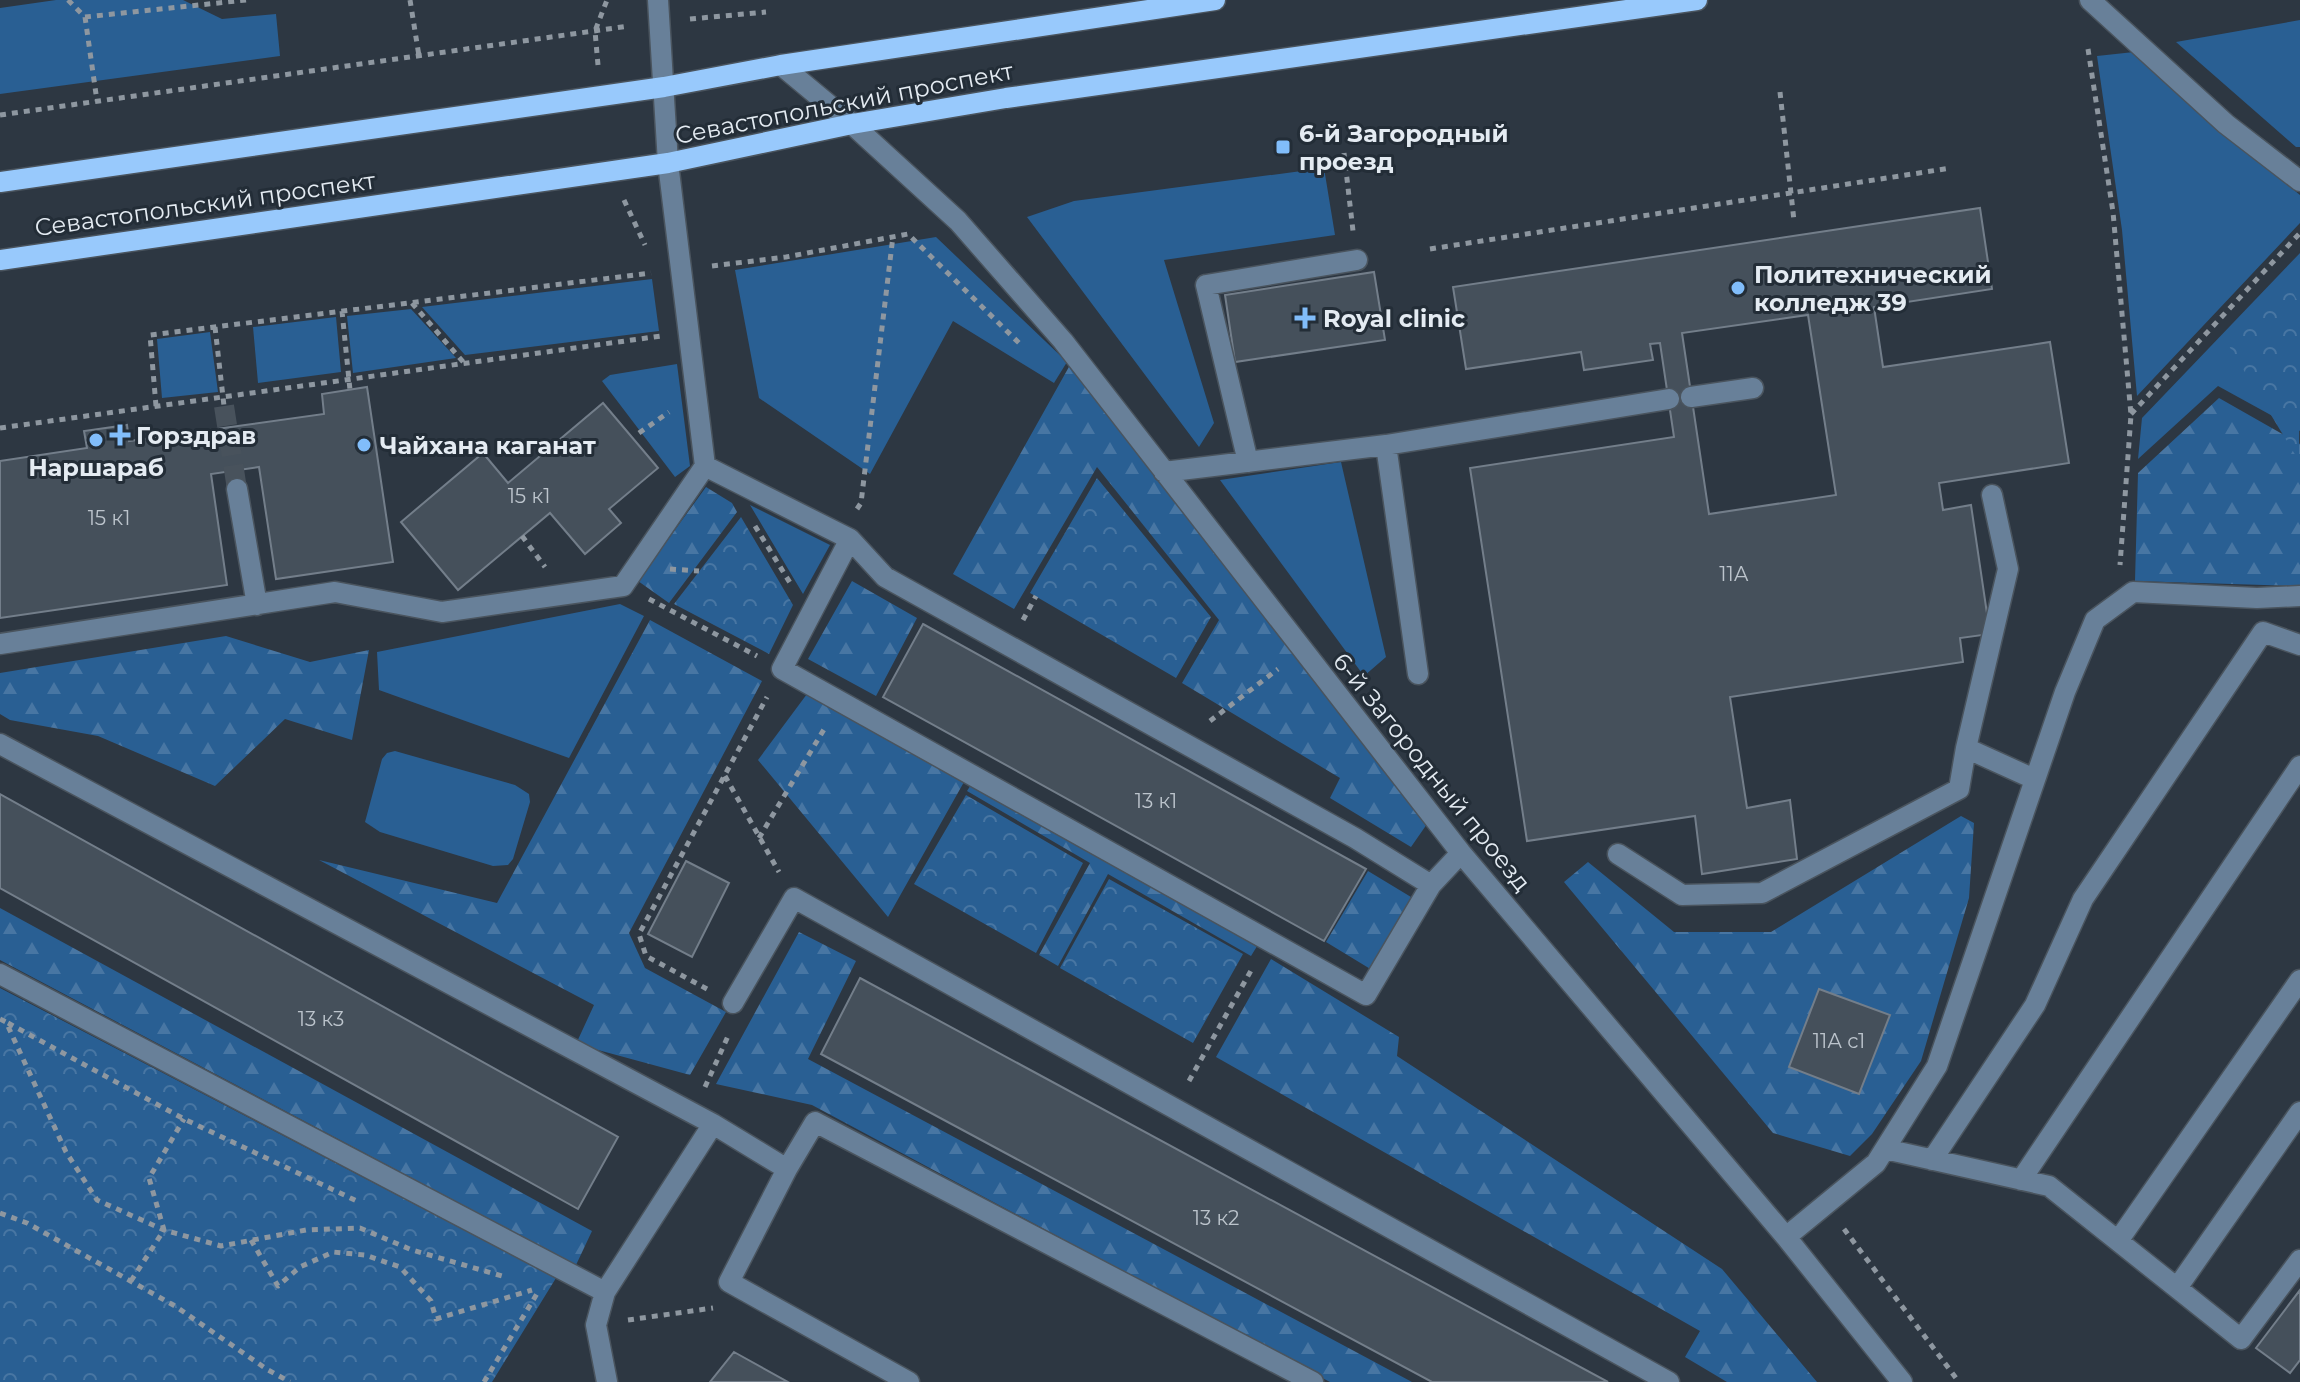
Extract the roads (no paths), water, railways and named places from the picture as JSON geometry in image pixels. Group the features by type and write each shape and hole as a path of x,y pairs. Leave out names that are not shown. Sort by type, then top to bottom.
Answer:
{"main road":[{"name":"Севастопольский проспект","path":"0,182 664,87 781,65 1215,0"},
{"name":"Севастопольский проспект","path":"0,260 668,163 852,124 1006,98 1697,0"}],"street":[{"path":"0,644 335,592 442,612 623,586 705,466 668,163 658,0"},
{"path":"2090,0 2226,124 2300,181"},
{"name":"6-й Загородный проезд","path":"781,65 852,124 958,221 1063,341 1461,853 1786,1237 1902,1382"},
{"path":"1248,462 1206,285 1356,253"},
{"path":"1691,397 1753,388"},
{"path":"1164,472 1386,445 1669,399"},
{"path":"1386,445 1418,674"},
{"path":"705,466 846,537 885,577 1355,838 1431,885"},
{"path":"237,489 257,605"},
{"path":"1618,854 1682,895 1762,893 1959,789 2008,569 1992,495"},
{"path":"846,537 782,669 1366,995 1431,885 1461,853"},
{"path":"1786,1237 1876,1163 1937,1066 2034,779 2095,620 2133,592 2257,598 2300,596"},
{"path":"1932,1160 2035,1005 2083,899 2263,632 2300,645"},
{"path":"0,744 713,1124 787,1169"},
{"path":"1966,748 2034,779"},
{"path":"2021,1180 2300,766"},
{"path":"733,1003 794,898 1669,1382"},
{"path":"0,974 605,1292"},
{"path":"2118,1241 2300,980"},
{"path":"2177,1288 2300,1112"},
{"path":"909,1382 729,1282 787,1169 815,1122 1313,1382"},
{"path":"607,1382 601,1364 596,1325 605,1292 713,1124"},
{"path":"1885,1149 2049,1186 2241,1339 2300,1260"}],"tunnel":[{"path":"224,406 237,489"}],"place":[{"name":"6-й Загородный проезд","path":"1283,147"},
{"name":"Политехнический колледж 39","path":"1738,288"},
{"name":"Royal clinic","path":"1305,318"},
{"name":"Горздрав","path":"120,435"},
{"name":"Наршараб","path":"96,440"},
{"name":"Чайхана каганат","path":"364,445"}]}
